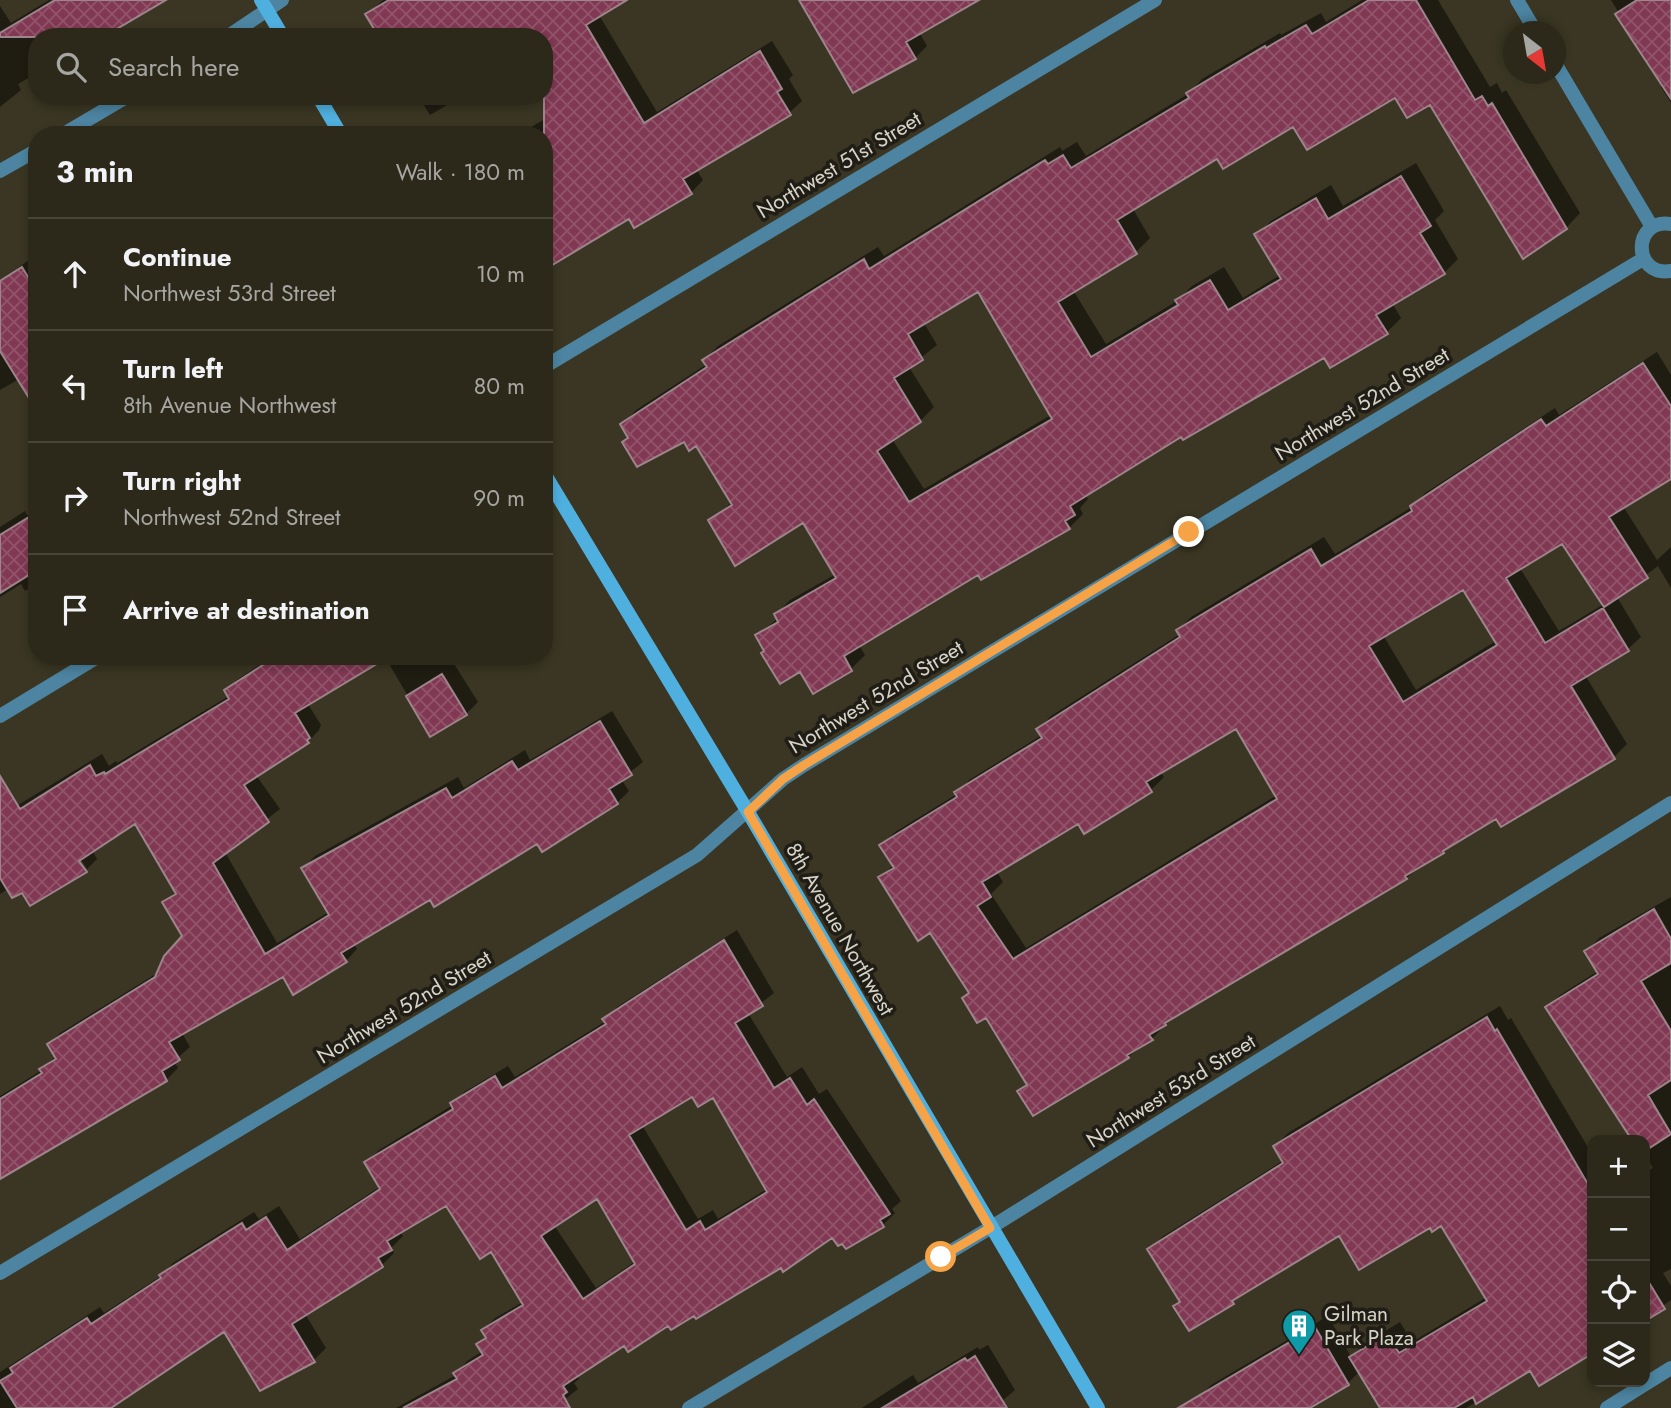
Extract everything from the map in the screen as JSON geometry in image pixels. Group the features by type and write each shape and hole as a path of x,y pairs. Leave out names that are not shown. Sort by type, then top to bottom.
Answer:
{"main road":[{"path":"264,5 278,28"},
{"path":"323,105 336,126"},
{"name":"8th Avenue Northwest","path":"553,488 748,812 1098,1408"}],"street":[{"path":"237,28 264,5 282,0"},
{"name":"Northwest 51st Street","path":"553,362 1155,0"},
{"path":"1517,0 1529,21"},
{"path":"1566,82 1652,227"},
{"path":"77,126 113,105"},
{"path":"0,172 28,155"},
{"path":"1671,224 1652,227 1640,243 1643,259 1654,270 1671,271"},
{"name":"Northwest 52nd Street","path":"0,1273 697,855 783,779 804,765 1643,259"},
{"path":"0,716 84,665"},
{"name":"Northwest 53rd Street","path":"689,1408 990,1228 1671,803"},
{"path":"1606,1408 1671,1368"}],"building":[{"path":"55,0 166,0 118,28 28,28 28,37 0,37 0,33"},
{"path":"389,0 627,0 586,25 644,123 760,51 782,89 777,92 791,115 683,179 692,194 634,228 629,219 553,265 553,126 544,126 544,105 553,105 553,28 374,28 365,14"},
{"path":"799,0 979,0 906,42 916,59 853,93"},
{"path":"1369,0 1416,0 1475,100 1482,96 1488,106 1492,103 1567,229 1523,259 1430,105 1407,118 1395,98 1307,150 1293,127 1223,169 1217,159 1117,220 1137,254 1058,302 1091,357 1178,305 1175,300 1210,280 1228,310 1281,279 1254,234 1316,198 1328,219 1401,176 1431,226 1420,233 1445,274 1376,315 1388,334 1330,368 1324,358 1183,440 1181,437 1070,506 1075,515 1065,521 1070,529 981,580 978,575 844,656 852,671 813,694 800,672 780,684 761,653 764,651 755,635 778,622 774,614 836,578 803,523 735,566 708,520 732,505 696,446 689,451 684,442 637,467 622,442 628,438 620,424 707,367 702,360 864,259 869,269 1045,160 1048,164 1063,155 1071,168 1189,98 1186,93 1265,46 1266,48 1306,25 1312,34","holes":["978,292 1052,419 909,502 877,451 921,422 894,378 923,360 908,334"]},
{"path":"1637,0 1671,0 1671,99 1615,14"},
{"path":"22,267 28,277 28,396 0,351 0,281"},
{"path":"1643,363 1671,406 1671,479 1609,517 1648,578 1604,607 1562,544 1506,578 1545,643 1603,608 1629,651 1571,686 1615,759 1501,827 1496,819 1443,851 1444,853 1405,876 1407,879 1165,1023 1166,1025 1149,1035 1153,1040 1127,1055 1129,1058 1033,1116 1017,1091 1027,1085 986,1018 977,1023 962,998 969,993 930,933 918,941 878,877 894,868 879,845 957,797 954,792 1042,738 1036,729 1180,637 1176,630 1311,549 1321,566 1412,511 1410,506 1541,419 1546,426","holes":["1463,590 1497,645 1403,702 1369,646","1236,729 1277,799 1013,959 977,906 991,897 982,882 1078,824 1084,834 1152,792 1146,782"]},
{"path":"28,518 28,576 0,593 0,535"},
{"path":"263,665 375,665 295,713 310,738 307,740 309,743 244,785 269,822 213,863 265,954 329,915 301,868 446,788 452,798 512,761 518,770 600,721 632,775 609,789 618,804 542,852 537,844 434,907 430,900 341,953 347,962 293,995 283,977 169,1042 180,1060 162,1071 167,1081 0,1179 0,1099 42,1073 39,1069 56,1059 47,1044 155,977 164,956 182,936 162,902 176,894 135,824 79,861 87,872 30,906 22,893 12,898 0,878 0,776 20,809 90,765 96,776 104,772 105,774 229,699 224,690"},
{"path":"442,674 467,715 430,737 406,696"},
{"path":"1654,909 1671,939 1671,963 1641,981 1671,1031 1671,1080 1648,1095 1671,1134 1650,1148 1650,1135 1629,1135 1545,1007 1598,974 1584,951"},
{"path":"724,940 763,1006 735,1023 774,1088 790,1078 807,1105 814,1099 890,1214 880,1220 884,1227 846,1249 842,1244 838,1246 832,1238 783,1272 781,1268 696,1319 694,1316 671,1330 668,1326 628,1352 624,1346 563,1386 567,1392 563,1395 570,1408 403,1408 457,1379 453,1373 483,1355 476,1344 486,1338 481,1330 523,1305 491,1252 480,1259 446,1206 387,1241 392,1250 378,1258 383,1267 292,1324 315,1362 260,1391 224,1332 111,1408 17,1408 0,1381 13,1373 10,1368 87,1318 91,1324 161,1278 159,1275 242,1223 246,1230 266,1217 287,1250 380,1189 364,1162 453,1109 450,1103 495,1076 502,1088 606,1024 602,1019","holes":["692,1097 698,1107 713,1098 767,1192 705,1230 700,1221 686,1230 629,1135","597,1199 635,1264 583,1299 541,1236"]},
{"path":"1487,1017 1495,1031 1497,1029 1587,1182 1587,1357 1539,1386 1530,1371 1476,1404 1473,1397 1454,1408 1380,1408 1349,1357 1387,1334 1399,1353 1487,1301 1441,1226 1432,1232 1430,1228 1359,1270 1339,1236 1232,1301 1234,1304 1189,1331 1173,1306 1180,1302 1147,1249 1283,1163 1273,1146"},
{"path":"1650,1284 1665,1309 1650,1318"},
{"name":"Gilman Park Plaza","path":"1315,1327 1349,1385 1310,1408 1178,1408"},
{"path":"975,1356 1007,1408 882,1408 965,1358 967,1361"}],"place":[{"name":"Gilman Park Plaza","path":"1299,1356"}],"route":[{"path":"941,1257 990,1228 748,812 783,779 804,765 1189,532"}]}
